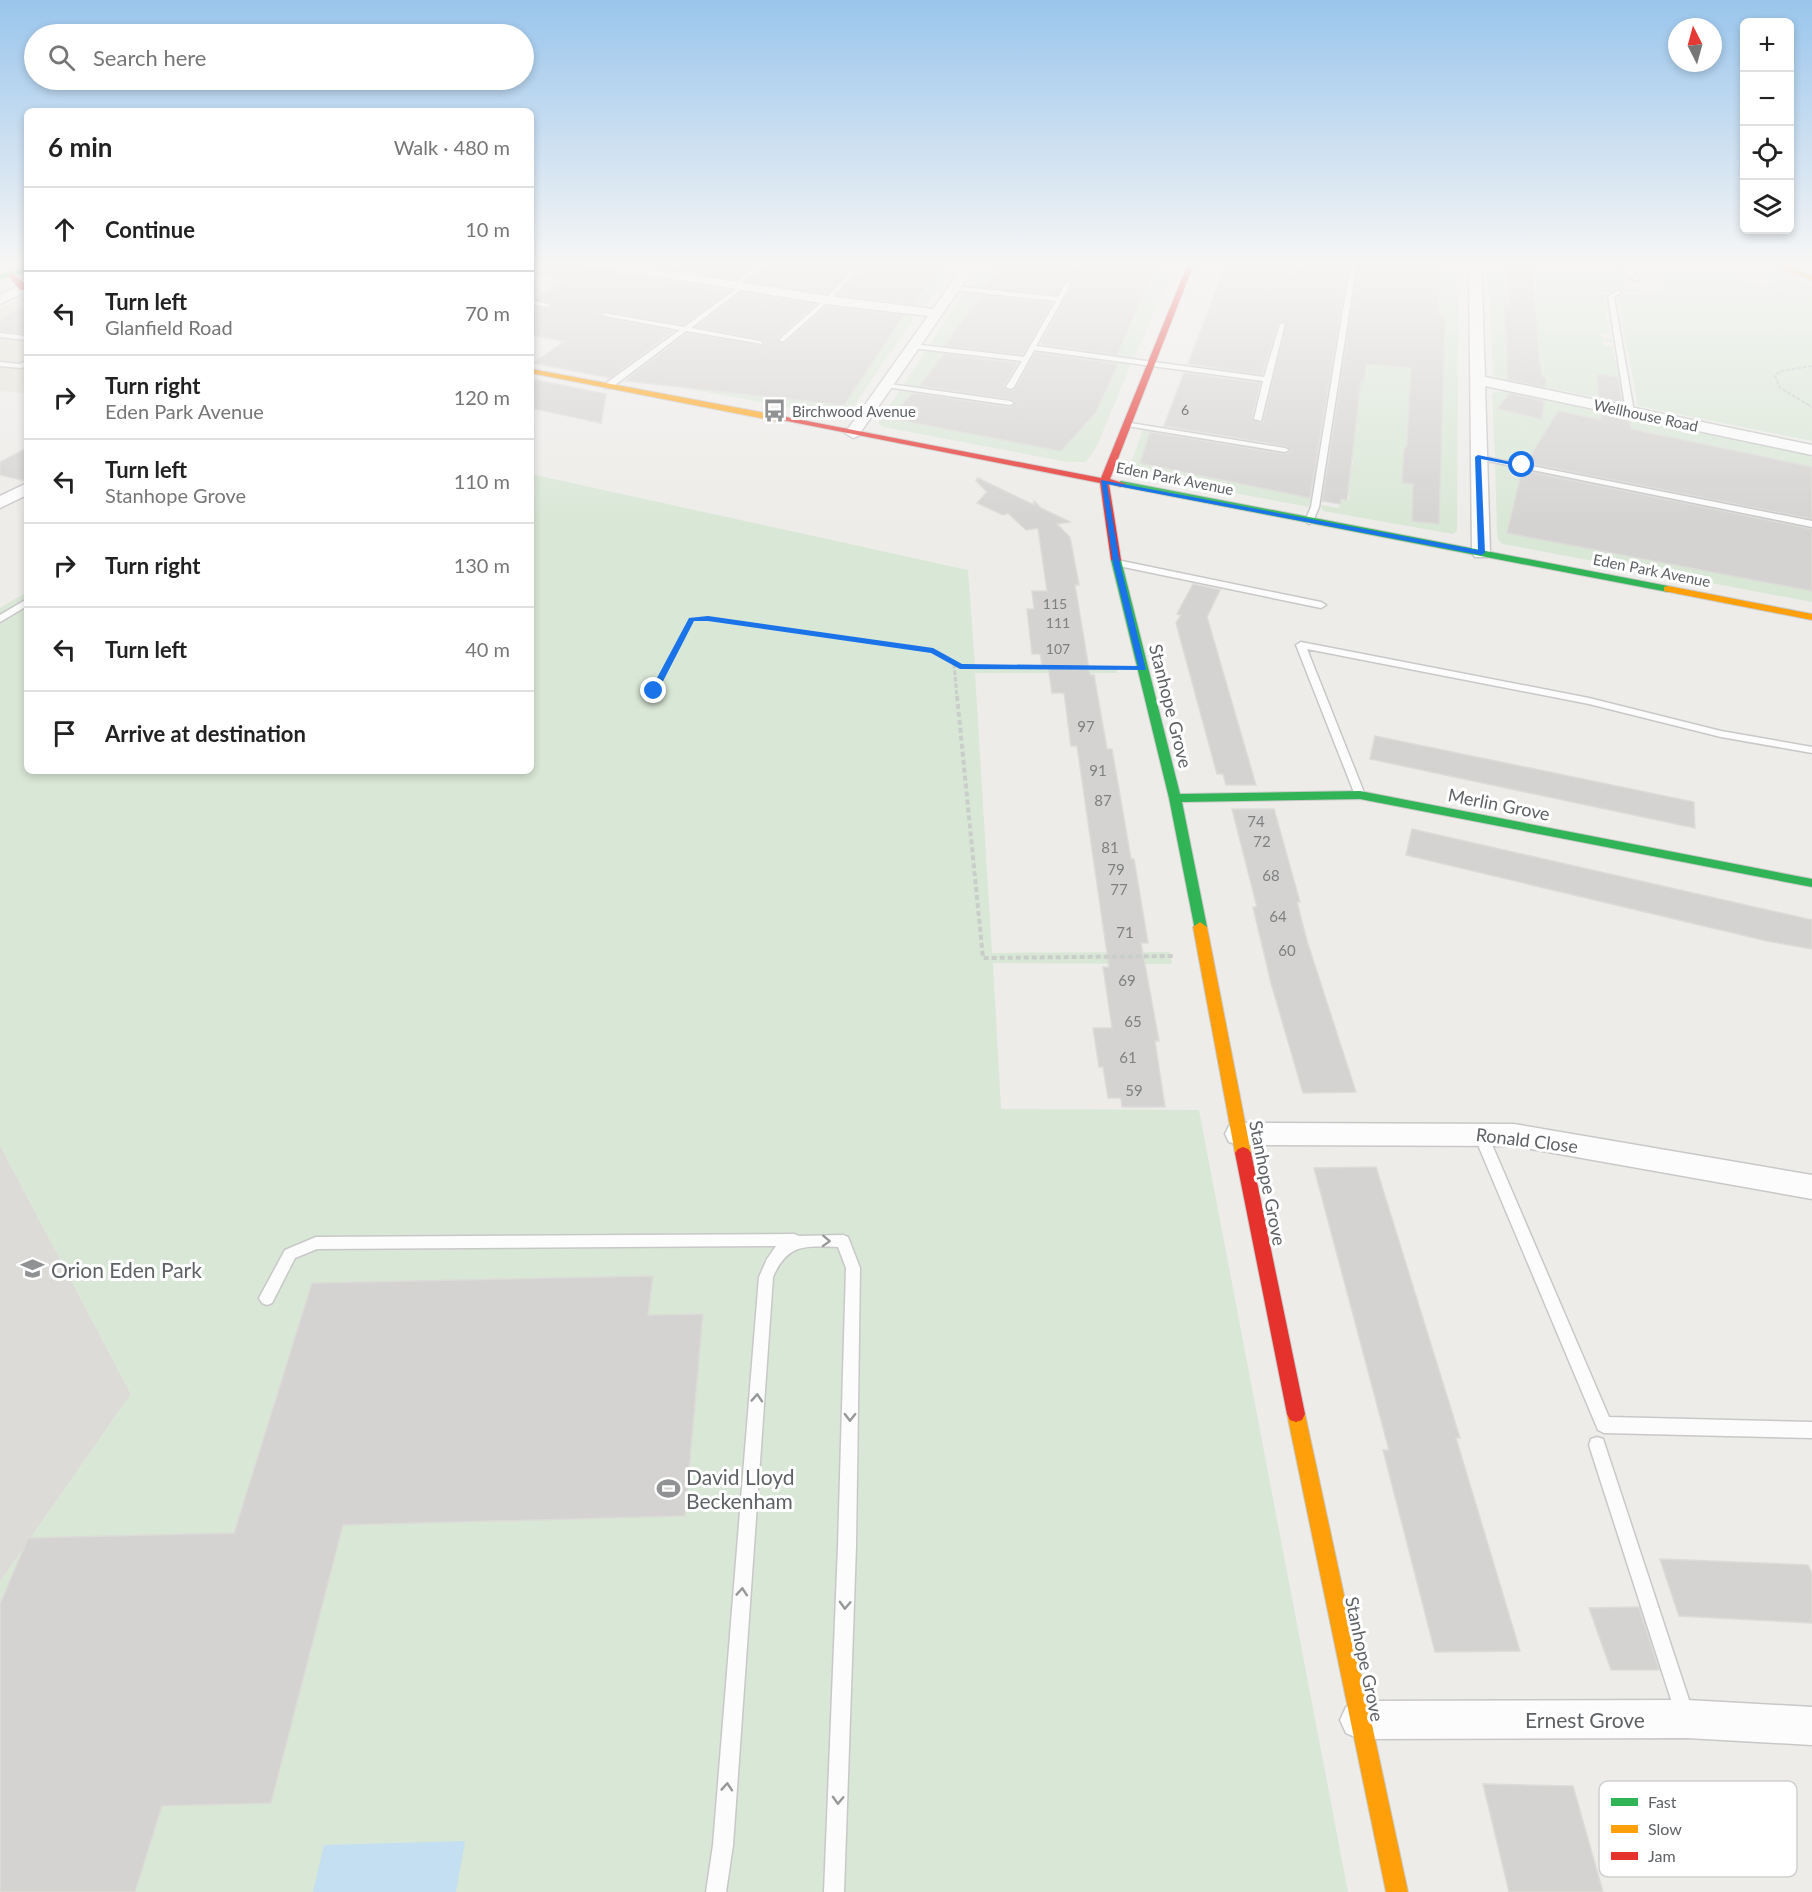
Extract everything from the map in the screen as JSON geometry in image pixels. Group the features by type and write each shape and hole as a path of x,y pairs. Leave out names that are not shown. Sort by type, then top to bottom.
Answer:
{"street":[{"path":"853,433 910,349"},
{"path":"1104,482 1156,349"},
{"path":"1478,349 1481,553"},
{"name":"Eden Park Avenue","path":"534,372 1812,618"},
{"name":"Wellhouse Road","path":"1479,380 1812,450"},
{"name":"Stanhope Grove","path":"1104,482 1117,563 1175,798 1239,1134 1359,1720 1397,1892"},
{"path":"0,486 24,490"},
{"path":"0,503 24,490"},
{"name":"Merlin Grove","path":"1175,798 1360,795 1812,883"},
{"name":"Ronald Close","path":"1239,1134 1480,1133 1514,1135 1812,1187"},
{"name":"Ernest Grove","path":"1359,1720 1687,1719 1812,1726"}],"lane":[{"path":"608,386 656,349"},
{"path":"941,349 1026,359"},
{"path":"1010,387 1031,349"},
{"path":"1042,349 1267,379"},
{"path":"1258,419 1275,349"},
{"path":"1309,521 1315,507 1340,349"},
{"path":"1620,349 1630,412"},
{"path":"0,364 24,364"},
{"path":"886,385 1010,404"},
{"path":"1127,424 1285,450"},
{"path":"1478,457 1812,524"},
{"path":"1117,563 1321,605"},
{"path":"0,619 24,604"},
{"path":"1360,795 1301,645 1589,700 1721,734 1812,750"},
{"path":"1480,1133 1604,1425 1812,1430"},
{"path":"716,1892 723,1845 766,1277 772,1258 794,1240"},
{"path":"267,1298 290,1254 316,1243 843,1241 853,1268 847,1546 834,1892"},
{"path":"1597,1445 1687,1719"}],"path":[{"path":"1812,366 1781,371 1775,376 1775,381 1780,388 1812,407"},
{"path":"654,691 692,619 708,618 933,651 960,667 1143,668"},
{"path":"954,663 983,958 1205,956"}],"shaded area":[{"path":"0,349 24,349 24,391 20,393 0,391"},
{"name":"Orion Eden Park","path":"0,1145 131,1394 0,1582"}],"green space":[{"path":"662,349 893,349 849,413 841,417 624,377"},
{"path":"927,349 944,351 921,388 903,385"},
{"path":"1012,349 1015,356 967,350"},
{"path":"1055,349 1138,349 1134,359"},
{"path":"1361,349 1458,349 1457,531 1453,534 1323,511 1321,505 1339,508 1340,502 1322,500 1330,497 1349,500 1349,495 1331,493 1331,490 1349,492 1350,488 1332,485 1333,466 1352,468 1353,461 1334,458 1348,428 1333,426 1358,402 1349,379 1364,381"},
{"path":"1492,349 1613,349 1614,360 1620,361 1623,377 1619,376 1619,380 1613,379 1614,383 1623,384 1624,392 1609,390 1610,400 1498,378 1493,374"},
{"path":"1627,349 1812,349 1812,441 1638,406"},
{"path":"1058,353 1132,362 1097,446 1086,462 1068,462 883,427 878,423 900,390 915,391 911,395 1007,411 1024,404 1004,401 1007,392 1012,392"},
{"path":"1495,392 1505,392 1812,456 1812,510 1629,471 1623,484 1606,481 1611,469 1560,470 1525,461 1524,463 1495,458 1492,395"},
{"path":"1143,429 1162,433 1151,431 1148,440 1195,440 1266,450 1272,456 1283,453 1289,458 1300,452 1320,454 1309,507 1138,475 1130,467"},
{"path":"1495,462 1515,467 1511,476 1528,480 1533,471 1542,473 1540,483 1812,529 1812,602 1503,544 1498,540 1497,531"},
{"name":"David Lloyd Beckenham","path":"534,475 968,570 975,667 1116,666 1117,673 975,673 992,953 1170,952 1172,964 993,963 1001,1109 1199,1110 1348,1892 0,1892 0,1582 131,1394 0,1145 0,608 24,594 24,774 534,774"}],"water":[{"path":"465,1841 456,1892 313,1892 324,1845"}],"building":[{"path":"553,349 649,349 610,378 534,362"},
{"path":"666,349 881,349 844,405 625,381"},
{"path":"974,349 1026,349 1023,355"},
{"path":"1077,349 1119,349 1117,355"},
{"path":"1194,349 1270,349 1262,375 1188,364"},
{"path":"1280,349 1334,349 1310,498 1140,463 1150,432 1285,454 1291,451 1285,446 1164,426 1184,373 1260,383 1252,418 1260,423 1263,422"},
{"path":"1345,349 1444,349 1439,524 1412,521 1413,484 1402,483 1404,451 1407,445 1411,368 1366,364 1364,381 1361,380 1347,500 1341,499 1340,504 1322,501"},
{"path":"1506,349 1538,349 1542,376 1546,379 1545,387 1508,380"},
{"path":"1035,352 1118,364 1096,412 1061,451 889,418 913,393 1011,407 1016,402 1010,399 920,386 943,354 1018,363 1004,386 1011,391 1016,388"},
{"path":"1597,374 1618,377 1622,403 1599,398"},
{"path":"534,380 606,394 601,423 534,409"},
{"path":"1509,393 1544,401 1542,419 1498,409"},
{"path":"1558,411 1601,420 1600,413 1629,419 1631,429 1812,467 1812,519 1526,463"},
{"path":"24,450 24,480 0,475 0,462"},
{"path":"1522,470 1812,529 1812,591 1507,533"},
{"path":"978,478 1034,505 1034,501 1041,508 1070,522 1057,524 1070,537 1079,585 1075,585 1090,675 1094,675 1107,749 1112,749 1131,859 1134,859 1148,943 1141,943 1159,1041 1155,1041 1165,1107 1122,1107 1121,1098 1108,1098 1103,1067 1099,1067 1093,1028 1112,1028 1103,967 1109,967 1077,746 1071,746 1064,693 1052,693 1048,665 1042,665 1040,654 1032,654 1027,609 1034,609 1032,591 1047,591 1038,528 1026,530 1008,513 1003,515 977,503 987,492 976,481"},
{"path":"1193,584 1220,590 1207,617 1256,785 1226,785 1223,774 1217,774 1176,623 1181,615 1177,614"},
{"path":"1375,736 1694,802 1695,828 1370,759"},
{"path":"1232,809 1274,809 1300,902 1297,902 1307,941 1356,1092 1303,1093 1271,983 1253,907 1257,907"},
{"path":"1412,829 1812,920 1812,949 1767,941 1406,855"},
{"path":"1376,1167 1460,1438 1456,1438 1520,1651 1435,1652 1383,1450 1389,1450 1314,1168"},
{"path":"653,1276 648,1315 703,1314 685,1516 343,1525 271,1803 162,1806 135,1892 0,1892 0,1604 28,1538 234,1533 312,1283"},
{"path":"1660,1559 1808,1565 1812,1574 1812,1623 1679,1616"},
{"path":"1639,1607 1659,1670 1611,1670 1589,1608"},
{"path":"1483,1784 1573,1786 1603,1892 1509,1892"}],"traffic: fast":[{"path":"1121,484 1668,589"},
{"path":"1116,560 1175,798 1200,927"},
{"path":"1175,798 1360,795 1812,883"}],"traffic: slow":[{"path":"534,372 781,419"},
{"path":"1668,589 1812,617"},
{"path":"1200,927 1243,1153"},
{"path":"1296,1414 1397,1892"}],"traffic: jam":[{"path":"1116,560 1104,482 1157,349"},
{"path":"781,419 1121,484"},
{"path":"1243,1153 1296,1414"}],"place":[{"name":"Birchwood Avenue","path":"774,411"},
{"name":"Orion Eden Park","path":"33,1269"},
{"name":"David Lloyd Beckenham","path":"668,1488"}],"route":[{"path":"654,691 692,619 708,618 933,651 960,667 1143,668 1117,563 1104,482 1481,553 1478,457 1522,465"}]}
